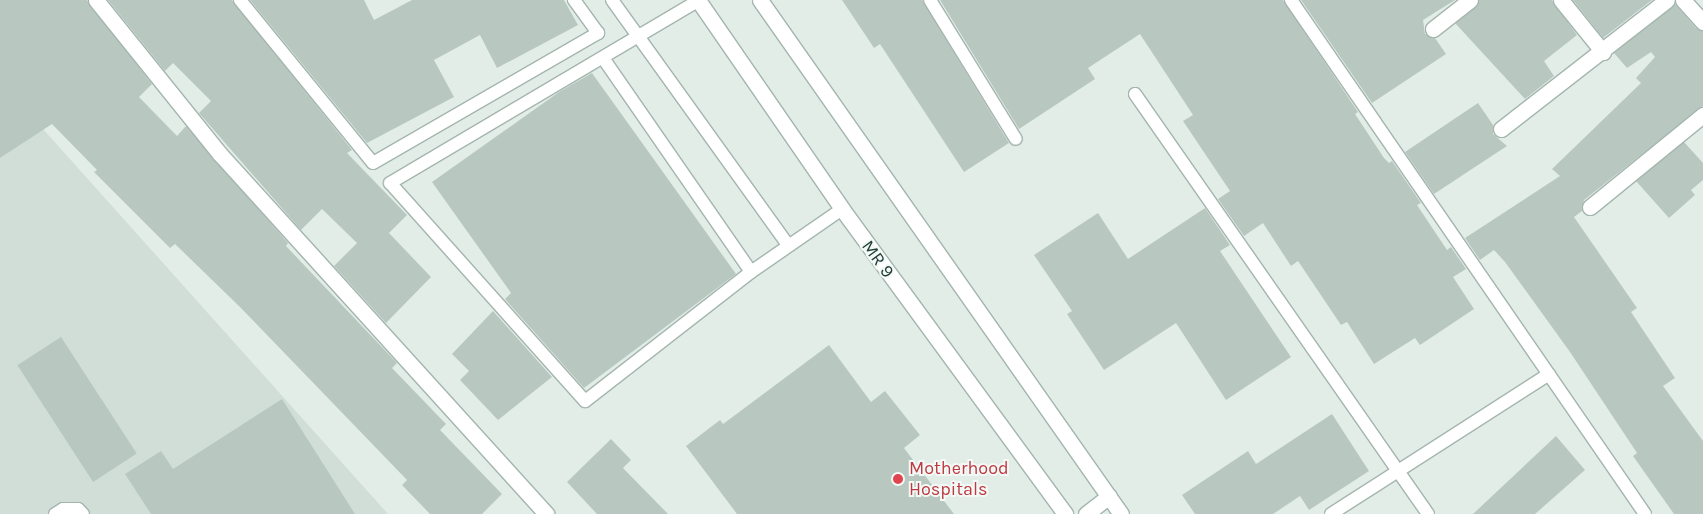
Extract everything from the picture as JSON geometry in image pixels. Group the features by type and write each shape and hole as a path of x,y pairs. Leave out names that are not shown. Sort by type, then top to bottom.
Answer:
{"street":[{"path":"96,0 220,154 547,514"},
{"name":"MR 9","path":"698,0 842,209 1064,514"},
{"path":"760,0 1121,514"},
{"path":"1433,29 1470,0"},
{"path":"1561,0 1603,52"},
{"path":"1501,129 1603,52 1667,0"},
{"path":"1683,0 1703,22"},
{"path":"1590,207 1703,115"},
{"path":"1086,514 1108,496"}],"lane":[{"path":"240,0 373,163 598,33 574,0"},
{"path":"612,0 788,245"},
{"path":"698,0 390,183 584,401 751,272 842,209"},
{"path":"930,0 1016,139"},
{"path":"1291,0 1645,514"},
{"path":"603,58 751,272"},
{"path":"1135,94 1400,471 1428,514"},
{"path":"1331,514 1549,374"},
{"path":"54,514 70,509 78,509 83,514"}],"shaded area":[{"path":"0,81 388,514 0,514"}],"building":[{"path":"0,0 87,0 152,84 139,97 177,136 186,126 288,243 286,246 397,363 392,368 446,424 440,430 502,494 482,514 430,514 402,485 407,480 241,308 175,244 170,248 94,172 97,170 52,124 0,158"},
{"path":"108,0 232,0 352,150 347,153 407,215 389,233 431,277 386,323 334,266 357,243 322,209 301,230 199,113 211,101 173,63 165,71"},
{"path":"250,0 364,0 374,20 412,0 564,0 578,25 497,68 480,35 434,60 454,97 367,143"},
{"path":"842,0 922,0 1009,143 964,172 880,44 874,48"},
{"path":"940,0 1283,0 1358,112 1355,114 1384,158 1389,163 1392,161 1421,203 1417,205 1447,250 1451,247 1466,269 1453,277 1474,309 1420,345 1415,338 1374,364 1347,322 1341,325 1298,261 1291,266 1263,223 1244,236 1218,199 1230,191 1183,121 1193,115 1140,34 1088,68 1095,79 1019,129"},
{"path":"1301,0 1455,0 1423,20 1425,34 1435,38 1446,54 1372,103"},
{"path":"1479,0 1552,0 1577,35 1544,61 1554,76 1525,99 1455,23 1476,7"},
{"path":"1573,0 1652,0 1603,38"},
{"path":"1675,4 1696,28 1703,31 1703,106 1584,200 1582,211 1574,217 1637,308 1631,312 1675,378 1663,386 1703,441 1703,514 1674,514 1633,456 1637,453 1570,352 1505,262 1494,250 1480,260 1465,238 1560,176 1552,169 1641,83 1636,78 1655,57 1651,52 1627,68 1614,53"},
{"path":"592,73 736,274 584,388 505,299 511,293 432,182 559,92"},
{"path":"1478,103 1493,125 1493,134 1507,146 1434,194 1405,152"},
{"path":"1684,142 1703,163 1703,180 1691,190 1695,195 1669,218 1636,181"},
{"path":"1205,208 1230,245 1220,251 1291,357 1226,400 1176,323 1104,370 1067,314 1072,311 1034,255 1098,213 1128,259"},
{"path":"493,311 552,377 498,420 460,380 469,371 452,354"},
{"path":"61,337 137,454 93,482 17,365"},
{"path":"829,345 871,402 885,391 920,435 904,448 954,514 737,514 686,446 720,420 723,424"},
{"path":"282,399 355,514 151,514 125,474 161,451 173,469"},
{"path":"1332,414 1369,471 1309,510 1300,496 1273,514 1195,514 1182,495 1248,451 1256,464"},
{"path":"1556,436 1585,470 1535,514 1473,514"},
{"path":"611,439 631,460 623,468 668,514 597,514 567,482"}],"place":[{"name":"Motherhood Hospitals","path":"898,479"}]}
